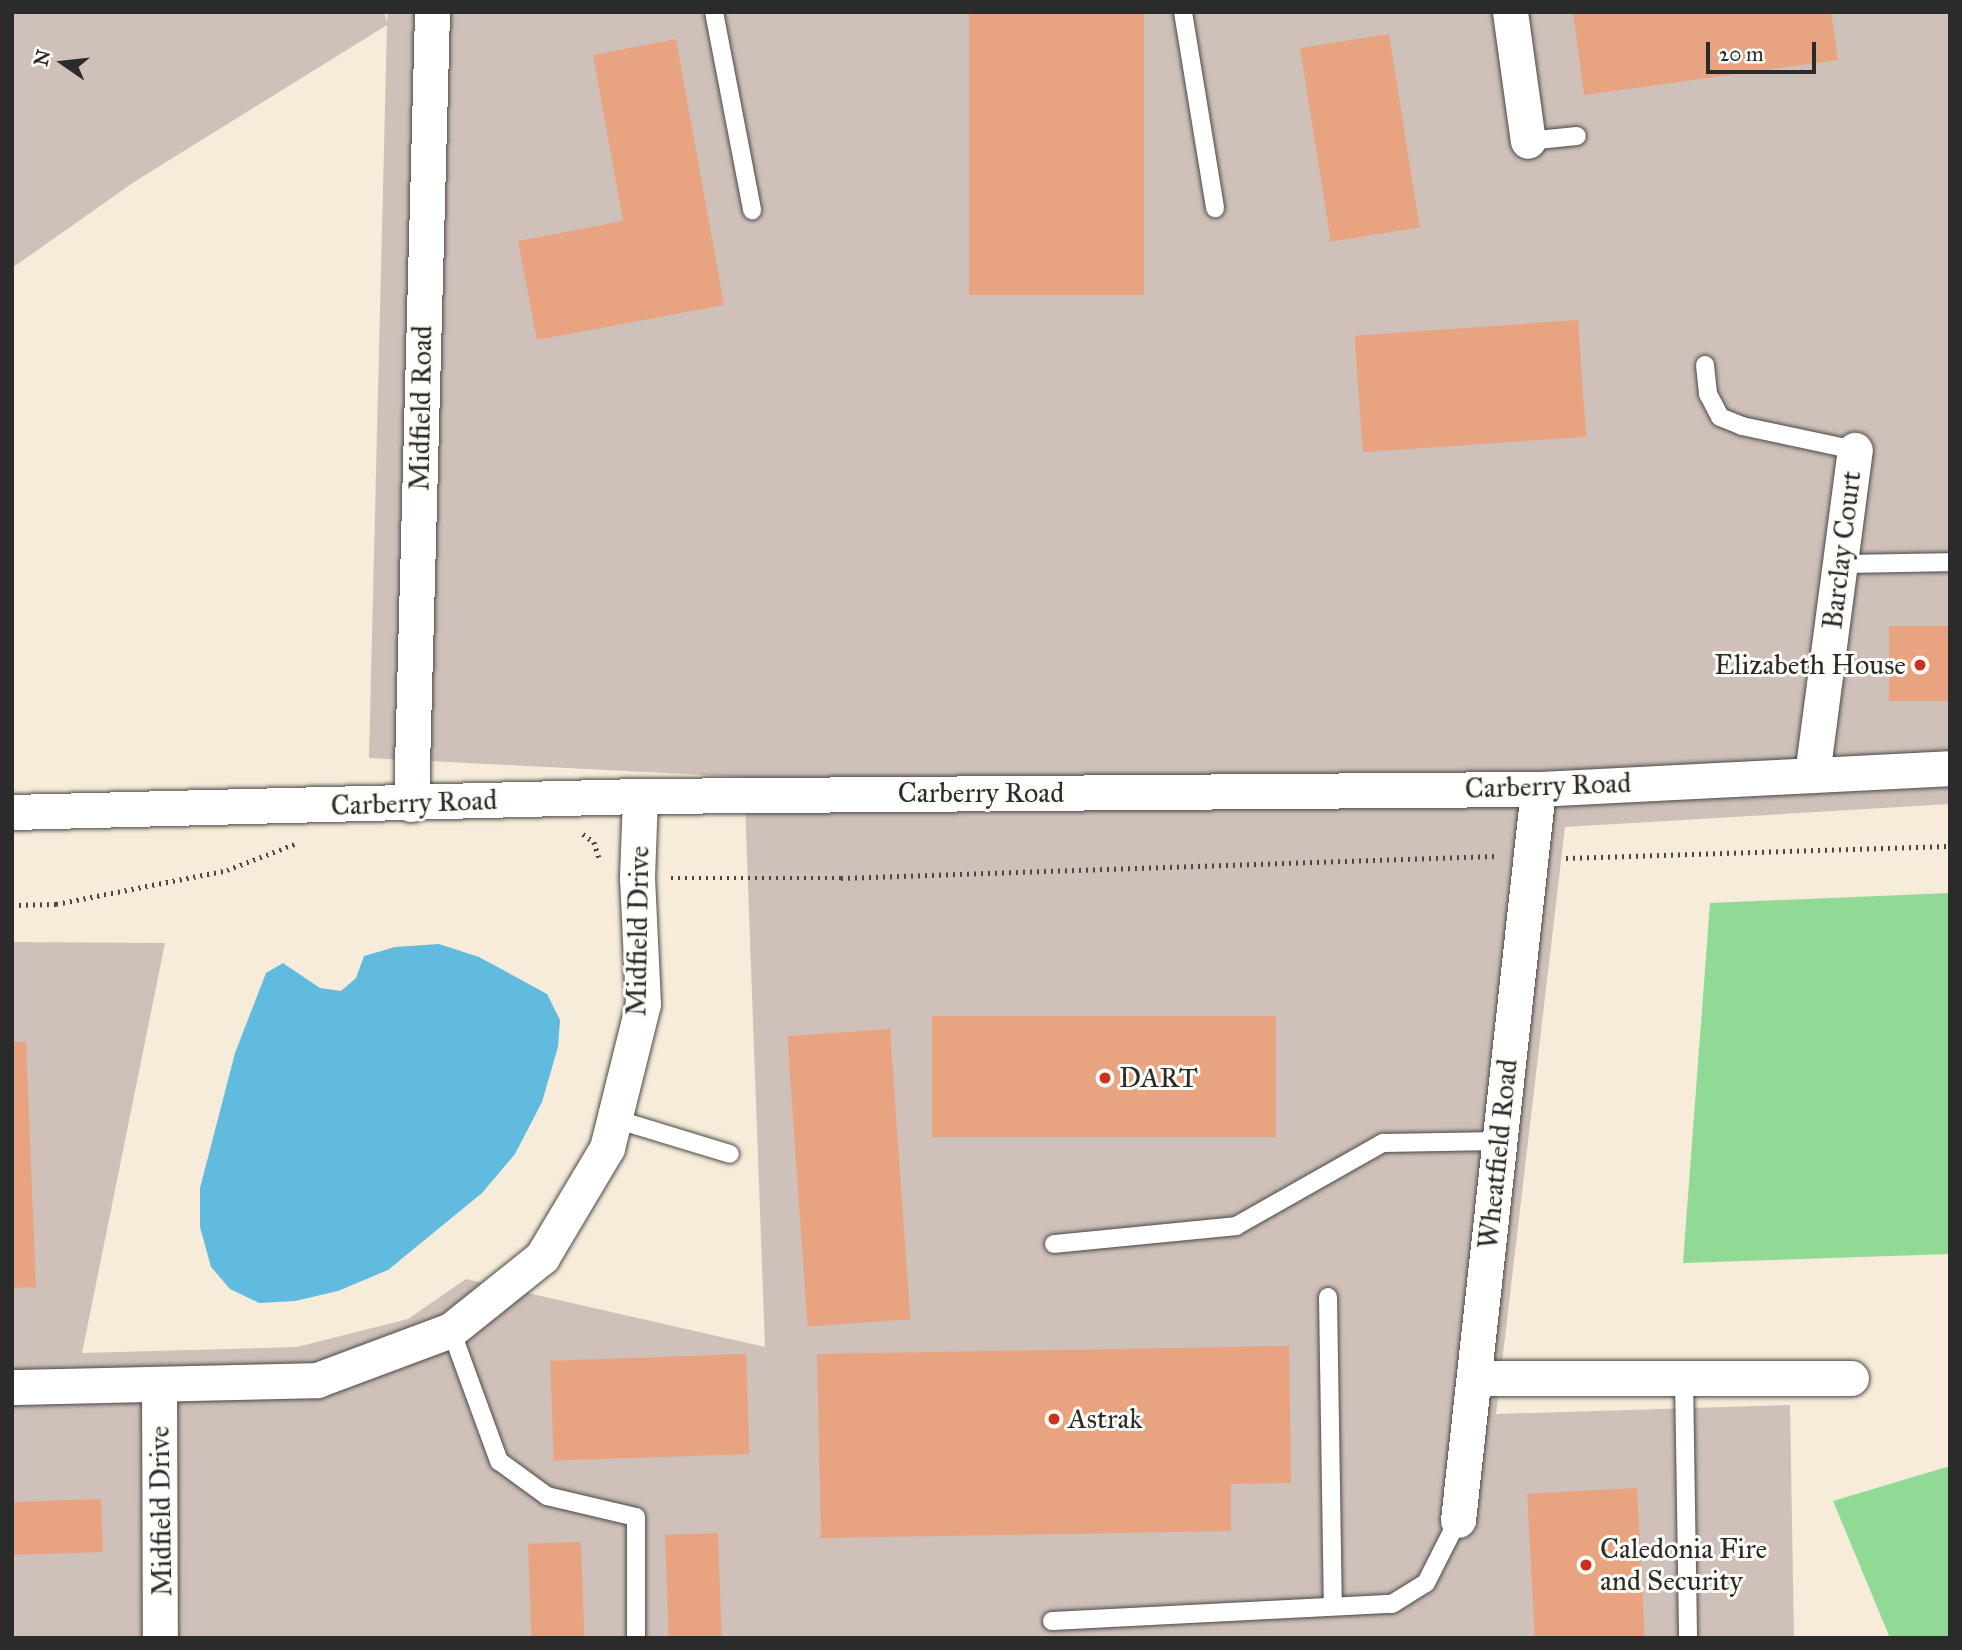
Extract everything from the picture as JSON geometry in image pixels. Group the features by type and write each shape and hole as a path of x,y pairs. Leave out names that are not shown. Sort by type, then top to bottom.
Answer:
{"street":[{"name":"Midfield Road","path":"411,804 432,12"},
{"path":"1510,12 1528,141"},
{"name":"Barclay Court","path":"1812,775 1855,450"},
{"name":"Carberry Road","path":"12,812 411,804 640,796 1538,789 1950,768"},
{"name":"Wheatfield Road","path":"1458,1520 1528,857 1538,789"},
{"name":"Midfield Drive","path":"12,1387 317,1380 451,1330 542,1257 607,1148 643,1004 637,878 640,796"},
{"path":"1474,1378 1851,1378"},
{"name":"Midfield Drive","path":"159,1384 168,1636"}],"lane":[{"path":"714,12 752,210"},
{"path":"1183,12 1215,208"},
{"path":"1528,141 1577,136"},
{"path":"1705,365 1707,394 1720,417 1742,426 1855,450"},
{"path":"1840,564 1950,562"},
{"path":"614,1119 730,1154"},
{"path":"1054,1244 1237,1226 1383,1143 1500,1141"},
{"path":"1328,1297 1333,1605"},
{"path":"451,1330 499,1461 547,1496 636,1517 636,1638"},
{"path":"1684,1378 1688,1638"},
{"path":"1052,1621 1392,1604 1426,1583 1458,1520"}],"path":[{"path":"578,831 594,842 604,875 637,878 841,878 1950,846"},
{"path":"12,905 56,904 227,870 309,838"}],"shaded area":[{"path":"12,12 384,12 387,22 388,12 1950,12 1950,804 1565,827 1496,1414 1790,1405 1794,1638 12,1638 12,942 165,943 82,1353 297,1347 408,1319 466,1279 765,1347 744,777 369,758 387,25 134,182 12,268"}],"green space":[{"path":"1950,893 1950,1254 1683,1263 1710,903"},
{"path":"1950,1466 1950,1638 1890,1638 1833,1501"}],"water":[{"path":"439,944 479,957 547,994 560,1020 558,1047 542,1102 515,1154 482,1193 388,1270 338,1291 295,1301 259,1303 230,1289 211,1267 200,1227 200,1188 235,1053 266,973 283,963 320,988 341,991 356,978 364,956 395,947"}],"building":[{"path":"969,12 1144,12 1144,295 969,295"},
{"path":"1573,12 1831,12 1838,60 1584,95"},
{"path":"1389,34 1420,228 1331,242 1300,48"},
{"path":"676,39 724,305 537,340 518,241 623,221 593,55"},
{"path":"1578,320 1586,437 1363,452 1355,336"},
{"name":"Elizabeth House","path":"1889,626 1950,626 1950,701 1889,701"},
{"name":"DART","path":"932,1016 1276,1016 1276,1137 932,1137"},
{"path":"890,1029 910,1319 808,1326 787,1036"},
{"path":"12,1042 26,1042 36,1287 12,1288"},
{"name":"Astrak","path":"1289,1346 1291,1483 1231,1484 1231,1531 821,1538 817,1354"},
{"path":"746,1354 749,1454 554,1461 550,1361"},
{"name":"Caledonia Fire and Security","path":"1637,1488 1645,1638 1535,1638 1527,1494"},
{"path":"101,1499 103,1552 14,1555 12,1502"},
{"path":"718,1533 722,1638 669,1638 665,1535"},
{"path":"581,1542 584,1638 531,1638 528,1544"}],"place":[{"name":"Elizabeth House","path":"1920,665"},
{"name":"DART","path":"1105,1078"},
{"name":"Astrak","path":"1054,1419"},
{"name":"Caledonia Fire and Security","path":"1586,1565"}]}
